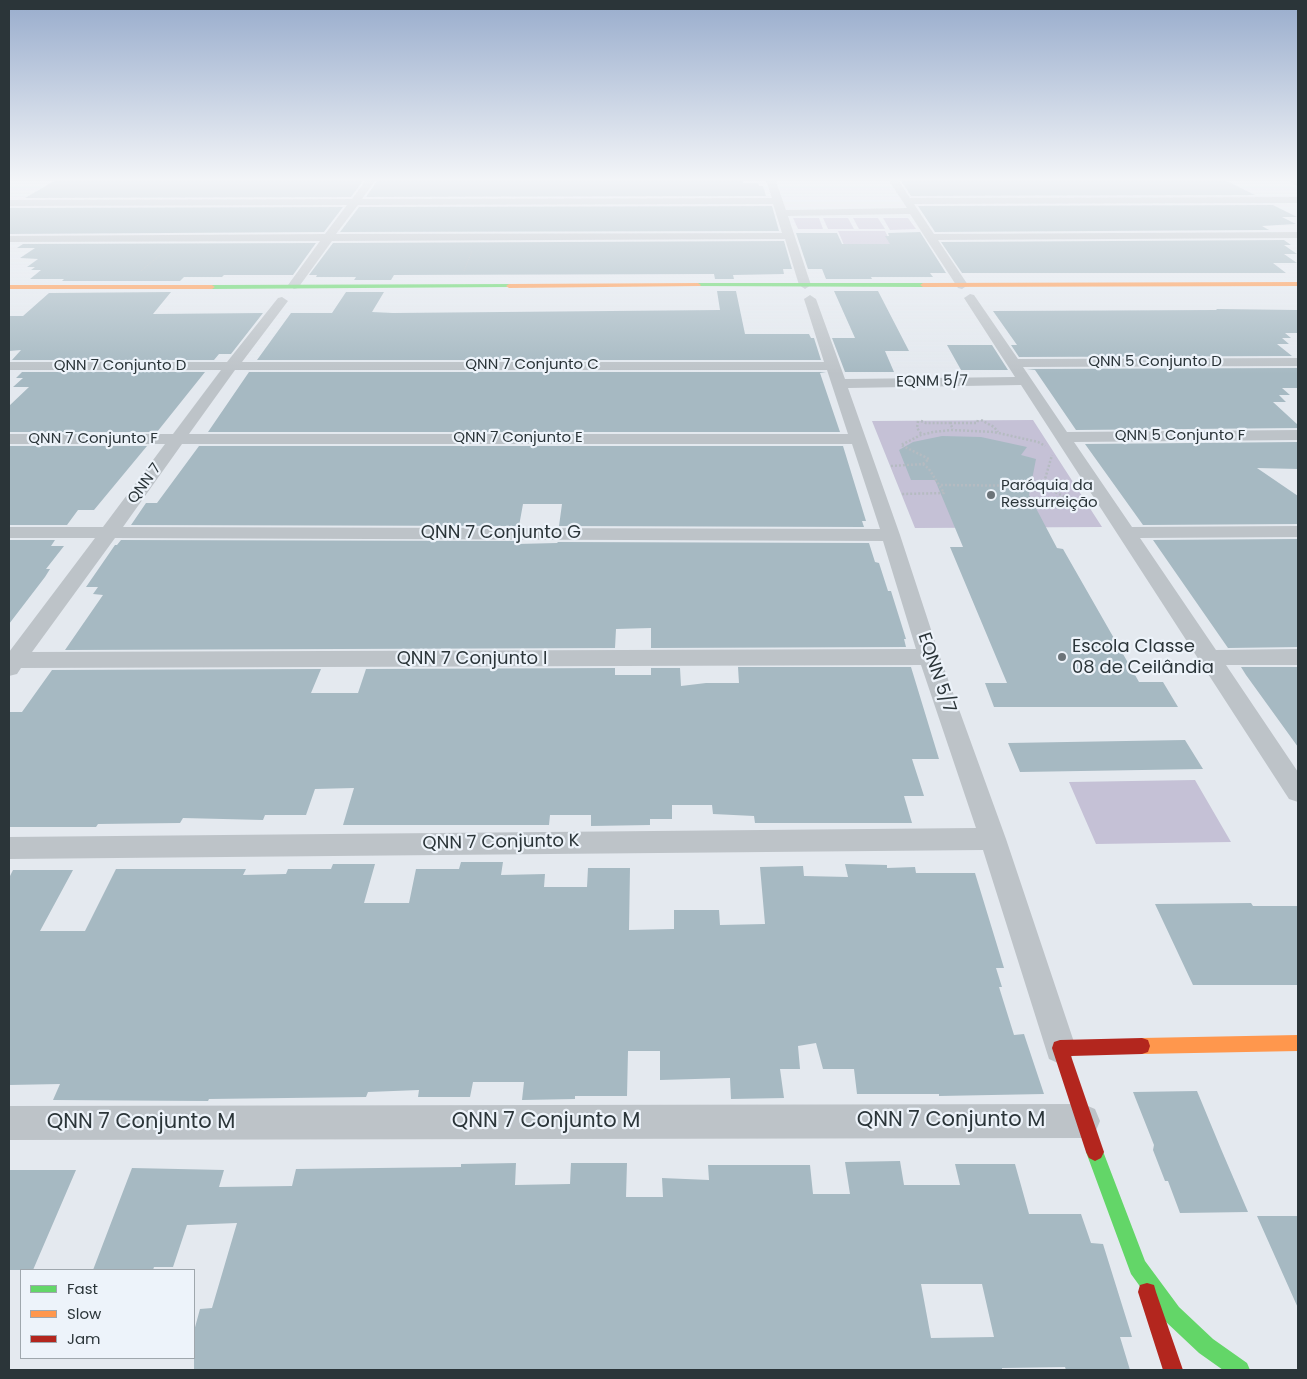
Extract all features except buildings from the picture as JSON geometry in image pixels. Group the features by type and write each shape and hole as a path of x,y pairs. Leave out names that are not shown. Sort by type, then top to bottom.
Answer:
{"main road":[{"path":"506,298 640,296 646,294 649,290 646,287 633,284"},
{"path":"9,288 633,284 810,293 962,285 1298,284"},
{"path":"975,298 954,298 1003,294 1094,294 1104,291 1097,286 1081,284"},
{"path":"1135,297 1124,289 1129,286 1222,287 1272,284"},
{"path":"676,298 672,296 671,292 681,288 775,288 810,293"},
{"path":"1173,1370 1138,1267 1083,1121 1060,1048 1298,1043"},
{"path":"1138,1267 1172,1314 1206,1346 1240,1370"}],"street":[{"path":"294,285 323,245"},
{"name":"EQNN 5/7","path":"792,245 891,535 929,657 993,839 1060,1048"},
{"path":"936,245 962,285"},
{"path":"975,298 983,319 1024,381 1053,445 1126,533 1298,792"},
{"name":"QNN 7","path":"11,663 111,531 232,365 282,301"},
{"name":"QNN 5 Conjunto D","path":"1012,363 1298,362"},
{"name":"QNN 7 Conjunto C","path":"232,365 836,375"},
{"name":"QNN 7 Conjunto D","path":"9,366 232,365"},
{"name":"EQNM 5/7","path":"836,375 1024,381"},
{"name":"QNN 5 Conjunto F","path":"1053,445 1298,435"},
{"name":"QNN 7 Conjunto E","path":"178,438 859,439"},
{"name":"QNN 7 Conjunto F","path":"9,439 178,438"},
{"path":"1126,533 1298,531"},
{"name":"QNN 7 Conjunto G","path":"9,532 891,535"},
{"name":"QNN 7 Conjunto I","path":"11,663 929,657"},
{"path":"1209,658 1298,658"},
{"name":"QNN 7 Conjunto K","path":"9,848 993,839"},
{"name":"QNN 7 Conjunto M","path":"9,1123 1083,1121"}],"path":[{"path":"124,286 170,245"},
{"path":"459,285 474,245"},
{"path":"922,435 917,428 920,421 926,423 977,423 980,420 994,427 998,433"},
{"path":"950,423 954,430"},
{"path":"890,466 923,464 929,459 901,445 922,435 954,430 998,433 1053,445 1043,486"},
{"path":"902,494 944,493 941,485 923,464"},
{"path":"941,485 1043,486 1090,509"}],"shaded area":[{"path":"1033,420 1102,527 915,528 872,421"},
{"path":"1195,780 1231,842 1096,844 1069,782"}],"traffic: fast":[{"path":"698,285 923,285"},
{"path":"212,287 509,286"},
{"path":"1095,1152 1138,1267 1172,1314 1206,1346 1240,1370"}],"traffic: slow":[{"path":"923,285 1298,284"},
{"path":"509,286 698,285"},
{"path":"9,287 212,287"},
{"path":"1142,1046 1298,1043"}],"traffic: jam":[{"path":"1095,1152 1060,1048 1142,1046"},
{"path":"1147,1292 1173,1370"}],"place":[{"name":"Paróquia da Ressurreição","path":"991,495"},
{"name":"Escola Classe 08 de Ceilândia","path":"1062,657"}]}
